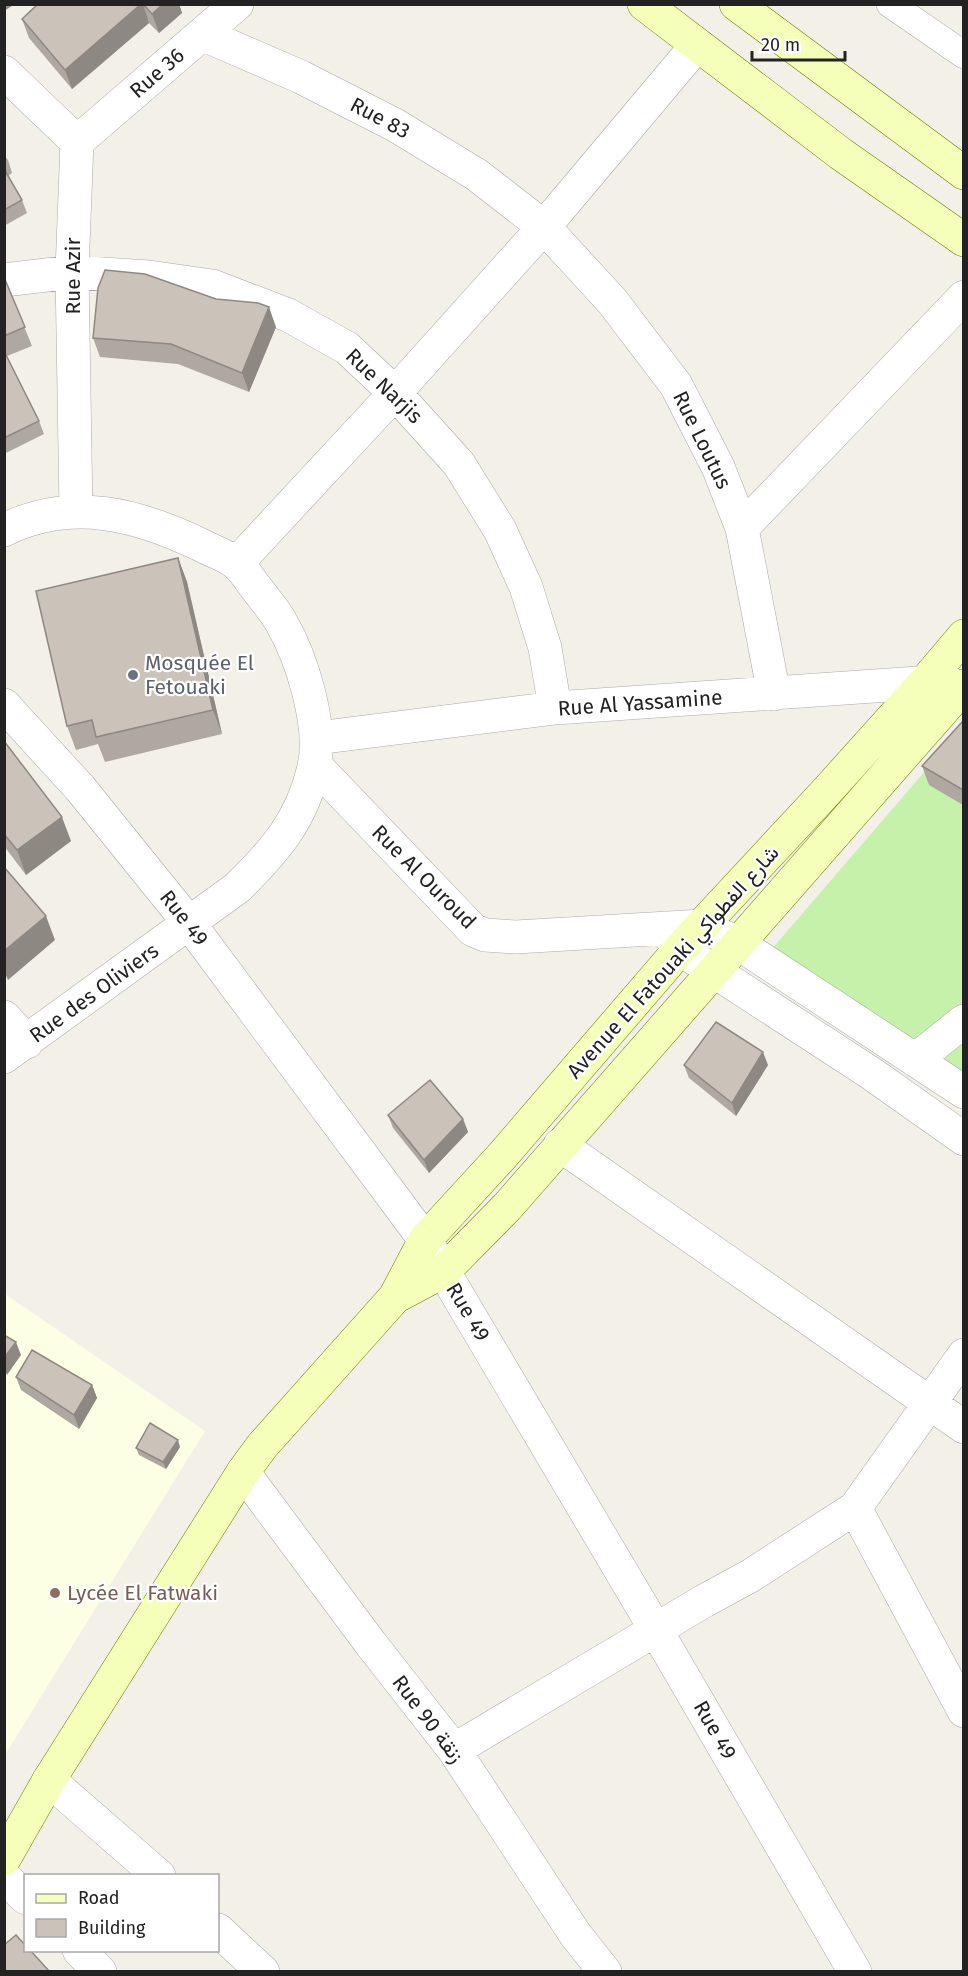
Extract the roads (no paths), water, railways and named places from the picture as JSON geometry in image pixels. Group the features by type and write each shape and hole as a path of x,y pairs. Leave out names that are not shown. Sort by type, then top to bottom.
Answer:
{"main road":[{"path":"644,4 841,154 963,240"},
{"path":"736,4 963,173"},
{"name":"Avenue El Fatouaki شارع الفطواكي","path":"4,1859 50,1780 243,1472 291,1411 395,1297 425,1240 497,1162 672,939 702,926 925,682 963,636"},
{"name":"Avenue El Fatouaki شارع الفطواكي","path":"395,1297 444,1271 507,1207 963,686"}],"street":[{"name":"Rue 36","path":"77,142 237,4"},
{"path":"890,4 963,55"},
{"name":"Rue 83","path":"202,34 301,77 395,124 477,175 544,227"},
{"path":"237,564 544,227 697,45"},
{"path":"4,72 77,142"},
{"name":"Rue Azir","path":"76,511 72,272 77,142"},
{"name":"Rue Loutus","path":"544,227 612,301 676,385 718,467 742,528 774,694"},
{"name":"Rue Narjis","path":"4,280 72,272 149,277 212,286 288,315 347,348 395,393 459,464 500,530 526,587 545,648 555,708"},
{"path":"742,528 963,297"},
{"name":"Rue des Oliviers","path":"4,530 43,515 76,511 128,517 176,533 237,564 281,622 300,665 311,704 316,751 305,799 287,832 267,859 237,888 16,1050"},
{"name":"Rue Al Yassamine","path":"316,751 555,708 963,681"},
{"name":"Rue 49","path":"4,705 80,788 189,923 425,1240 855,1971"},
{"name":"Rue Al Ouroud","path":"316,751 473,930 485,935 516,937 672,939"},
{"path":"702,926 739,944 963,1092"},
{"path":"672,939 714,972 872,1074 963,1139"},
{"path":"4,1017 16,1050"},
{"path":"915,1060 963,1021"},
{"path":"560,1145 963,1427"},
{"path":"454,1750 750,1576 855,1508 963,1355"},
{"name":"Rue 90 زنقة","path":"243,1472 371,1644 454,1750 575,1934 605,1971"},
{"path":"855,1508 963,1711"},
{"path":"50,1780 158,1874"},
{"path":"4,1877 24,1896"},
{"path":"219,1931 262,1971"},
{"path":"81,1952 100,1971"}],"place":[{"name":"Mosquée El Fetouaki","path":"133,675"},
{"name":"Lycée El Fatwaki","path":"55,1593"}]}
